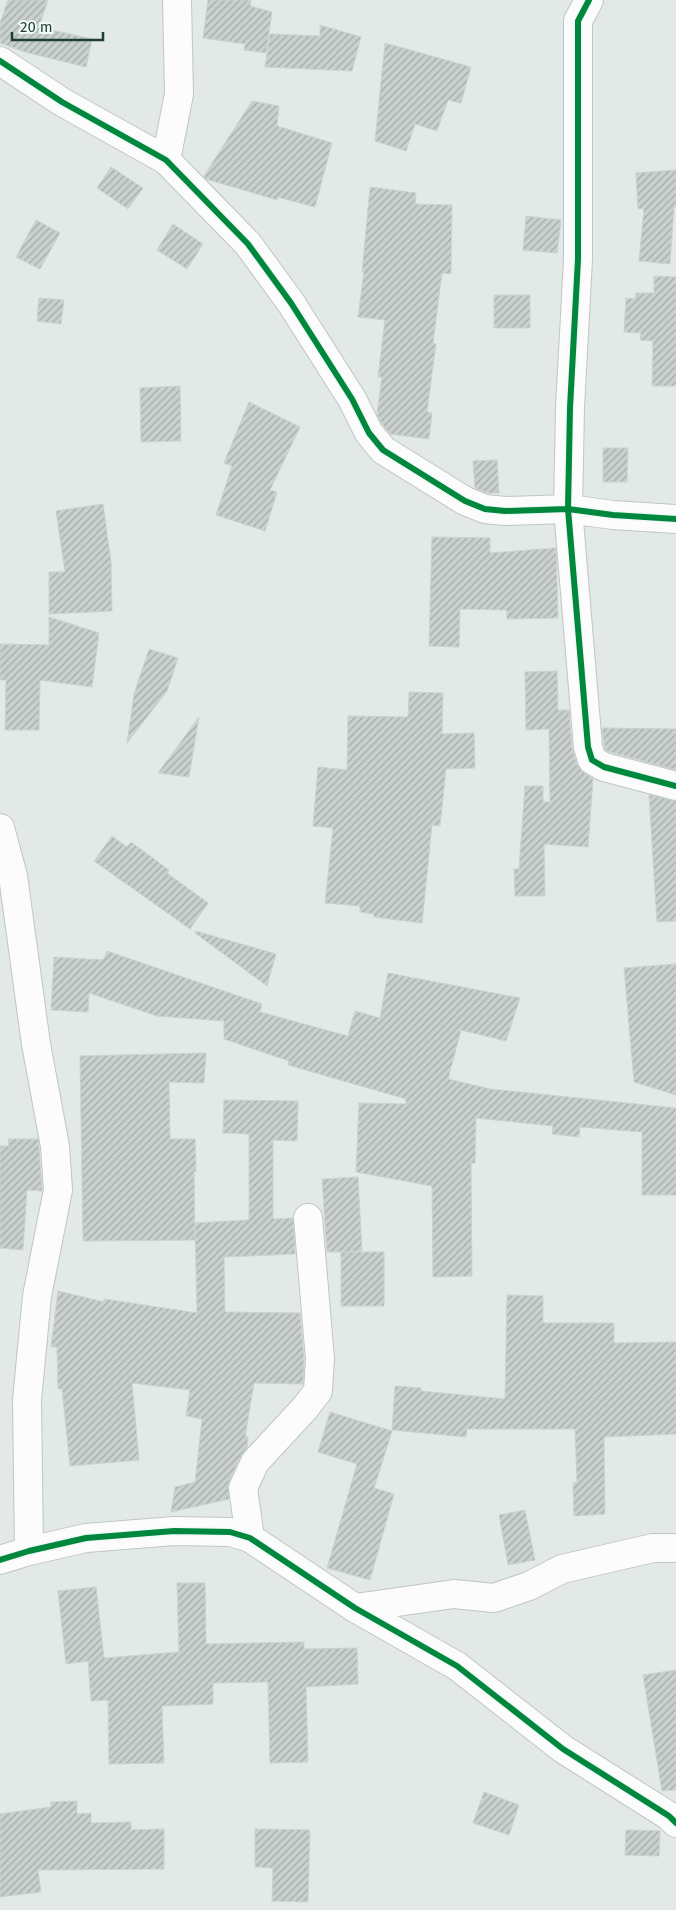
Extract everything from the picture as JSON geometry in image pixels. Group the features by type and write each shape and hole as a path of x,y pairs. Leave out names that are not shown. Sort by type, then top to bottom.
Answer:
{"street":[{"path":"166,160 178,94 177,0"},
{"path":"589,0 578,21 578,259 570,408 568,509 588,747 592,760 604,767 676,786"},
{"path":"0,61 62,102 166,160 253,252 291,303 352,399 369,433 383,450 465,502 485,509 505,511 568,509 613,515 676,519"},
{"path":"0,828 13,876 36,1044 54,1146 58,1190 37,1296 26,1400 29,1550"},
{"path":"250,1538 243,1488 255,1462 305,1408 318,1391 320,1359 308,1218"},
{"path":"0,1560 29,1550 86,1538 174,1531 230,1532 250,1538 355,1608 457,1666 563,1749 669,1816 676,1823"},
{"path":"355,1608 454,1594 494,1598 529,1586 562,1569 653,1548 676,1548"}],"building":[{"path":"8,0 48,0 39,27 92,39 86,67 25,52 0,43 0,23"},
{"path":"208,0 251,0 250,6 272,12 266,53 244,50 245,44 203,38"},
{"path":"320,25 361,37 352,71 265,67 270,34 320,36"},
{"path":"385,43 471,67 461,103 448,100 437,131 415,124 406,151 375,141"},
{"path":"252,101 279,106 277,126 332,143 315,207 277,197 277,200 206,179 204,176"},
{"path":"111,167 143,188 128,209 97,188"},
{"path":"676,170 676,206 674,207 670,264 639,261 644,208 638,209 636,173"},
{"path":"370,187 416,193 415,204 452,205 451,274 442,273 433,343 436,344 427,412 432,413 429,439 390,434 377,414 382,377 378,377 385,320 358,317 364,272 362,272"},
{"path":"526,216 561,220 557,253 523,250"},
{"path":"36,220 60,233 40,269 16,257"},
{"path":"173,224 203,244 187,269 157,250"},
{"path":"654,276 676,277 676,386 652,386 653,341 640,340 641,333 624,332 626,298 635,299 636,293 654,293"},
{"path":"494,295 530,295 530,328 494,328"},
{"path":"39,298 64,300 61,324 37,321"},
{"path":"180,386 181,441 141,442 140,388"},
{"path":"249,402 300,427 270,490 277,492 265,531 216,515 232,466 224,463"},
{"path":"603,448 628,448 627,482 603,482"},
{"path":"497,460 499,493 488,493 475,488 473,461"},
{"path":"103,504 111,562 112,611 49,614 49,572 65,572 56,511"},
{"path":"432,537 490,538 490,553 556,548 558,618 507,619 507,610 460,609 459,647 429,646"},
{"path":"49,617 99,633 92,687 40,680 39,730 5,730 6,680 0,680 0,644 49,645"},
{"path":"149,649 178,658 167,691 127,743 134,694"},
{"path":"557,671 558,710 569,710 572,748 577,765 593,779 588,847 544,844 545,896 515,896 514,869 519,869 525,786 543,786 543,802 550,802 549,729 526,730 525,672"},
{"path":"409,692 443,693 442,734 474,733 475,768 446,769 440,826 432,825 422,923 374,917 374,914 360,912 360,906 325,903 333,828 313,826 318,767 347,770 348,716 408,717"},
{"path":"199,717 189,777 158,773"},
{"path":"602,728 676,729 676,770 605,750"},
{"path":"649,795 676,801 676,921 657,922"},
{"path":"112,836 127,847 131,842 169,870 167,873 208,903 190,929 94,861"},
{"path":"196,931 276,954 267,986 195,933"},
{"path":"107,951 262,1004 260,1012 348,1036 355,1011 380,1018 388,973 520,998 506,1041 461,1030 448,1079 490,1089 676,1108 676,1195 642,1195 642,1132 580,1127 579,1137 552,1134 553,1126 476,1118 475,1163 471,1163 472,1276 433,1277 432,1186 356,1172 359,1103 406,1104 406,1099 288,1065 289,1061 224,1039 224,1021 157,1016 89,993 88,1012 51,1010 54,957 103,960"},
{"path":"676,964 676,1095 634,1082 624,968"},
{"path":"206,1053 204,1083 169,1082 170,1139 195,1139 195,1240 83,1241 80,1056"},
{"path":"224,1100 298,1101 297,1141 273,1140 273,1219 293,1218 295,1254 224,1257 225,1312 300,1313 304,1359 303,1384 254,1383 245,1437 248,1437 247,1448 241,1455 229,1481 229,1499 171,1512 175,1487 195,1482 202,1419 186,1416 190,1390 132,1383 139,1460 70,1466 62,1389 58,1389 57,1347 51,1347 58,1291 104,1302 104,1299 197,1313 195,1223 249,1220 249,1134 223,1133"},
{"path":"8,1139 38,1139 42,1191 27,1190 23,1250 0,1248 0,1146 9,1146"},
{"path":"358,1177 362,1251 343,1252 384,1252 384,1306 341,1306 341,1252 327,1252 322,1179"},
{"path":"507,1295 543,1296 543,1323 614,1323 614,1343 676,1342 676,1434 604,1437 605,1514 574,1516 573,1483 577,1483 575,1429 467,1429 466,1437 392,1430 395,1386 421,1388 421,1391 505,1399"},
{"path":"330,1412 392,1431 374,1488 394,1494 370,1580 327,1568 357,1464 318,1452"},
{"path":"525,1510 535,1560 508,1565 499,1515"},
{"path":"177,1583 205,1583 206,1644 304,1642 304,1649 357,1648 358,1684 306,1687 308,1762 270,1763 268,1682 213,1683 213,1704 162,1706 164,1763 109,1764 108,1700 91,1701 88,1661 66,1664 58,1591 96,1587 104,1658 179,1652"},
{"path":"676,1670 676,1790 662,1791 643,1675"},
{"path":"484,1792 519,1805 509,1835 473,1823"},
{"path":"77,1801 77,1814 91,1813 91,1823 131,1822 131,1830 164,1829 164,1869 38,1870 41,1892 0,1897 0,1814 51,1807 51,1802"},
{"path":"255,1829 310,1830 308,1902 272,1901 273,1868 255,1867"},
{"path":"626,1830 660,1831 659,1856 625,1855"}],"cycle path":[{"path":"589,0 578,21 578,259 570,408 568,509 588,747 592,760 604,767 676,786"},
{"path":"0,61 62,102 166,160 248,244 291,303 352,399 369,433 383,450 465,501 485,509 505,511 568,509 613,515 676,519"},
{"path":"0,1560 29,1551 86,1538 174,1531 230,1532 250,1538 355,1608 457,1666 563,1749 669,1816 676,1823"}]}
